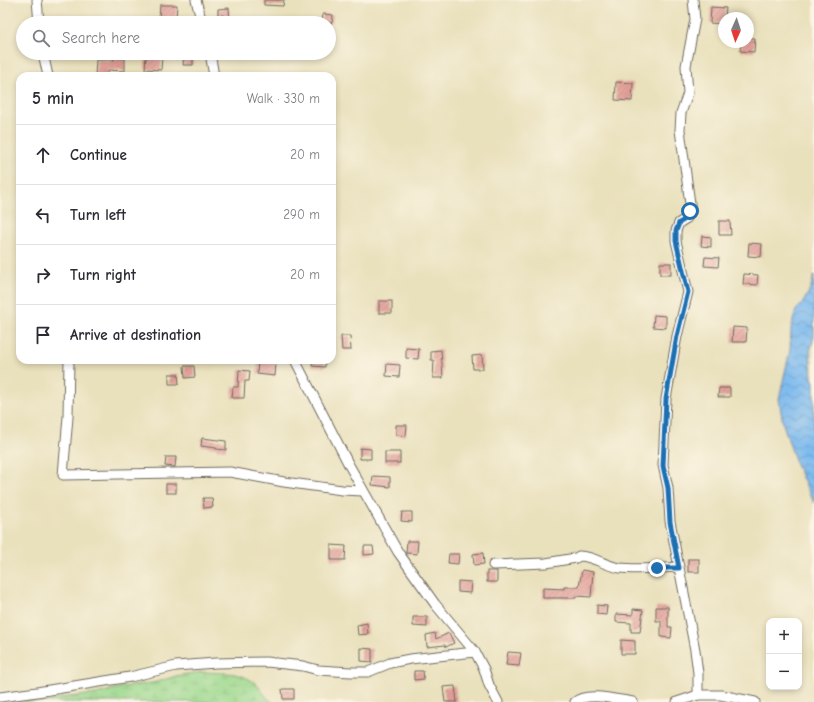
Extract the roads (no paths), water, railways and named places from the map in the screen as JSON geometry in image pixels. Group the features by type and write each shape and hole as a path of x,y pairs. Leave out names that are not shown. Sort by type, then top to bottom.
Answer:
{"street":[{"path":"37,0 38,16"},
{"path":"196,0 200,16"},
{"path":"693,0 695,19 686,66 688,93 681,113 680,130 690,211 687,218 679,223 676,231 676,241 688,292 677,336 666,399 663,466 668,488 670,522 695,650 698,673 698,696"},
{"path":"45,60 47,72"},
{"path":"211,60 213,72"},
{"path":"68,364 68,417 63,475 230,472 284,482 342,490 363,491"},
{"path":"297,364 363,491 398,552 435,604 475,652 498,702"},
{"path":"493,565 546,564 576,558 579,556 587,556 619,568 679,568"},
{"path":"0,697 130,677 176,666 216,663 267,662 303,666 318,670 368,672 390,663 410,659 475,652"},
{"path":"677,702 698,696 721,695 755,702"},
{"path":"575,702 590,696 633,702"}],"water":[{"path":"814,275 814,337 810,351 812,378 814,382 814,503 796,464 783,424 779,399 790,350 791,328 796,310 802,304 810,290"}]}
